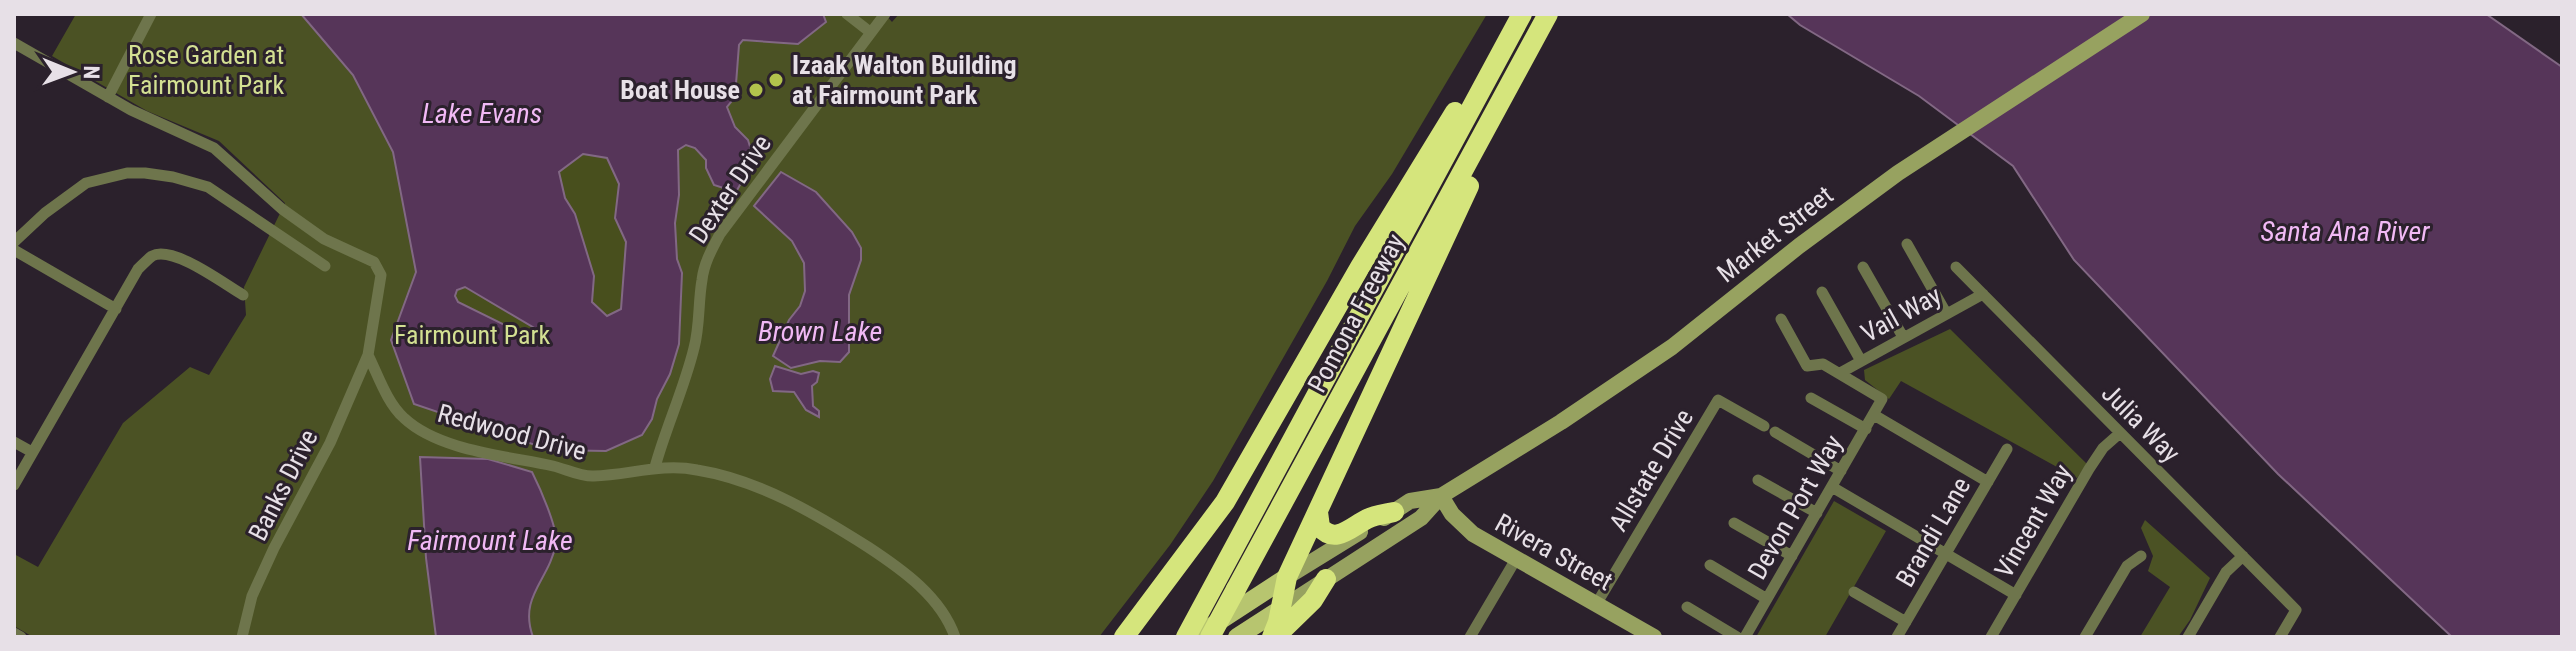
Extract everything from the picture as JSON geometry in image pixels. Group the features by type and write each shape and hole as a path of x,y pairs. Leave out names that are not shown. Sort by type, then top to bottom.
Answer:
{"highway":[{"name":"Pomona Freeway","path":"1186,637 1522,14"},
{"name":"Pomona Freeway","path":"1210,637 1548,14"},
{"path":"1124,637 1225,502 1360,267 1460,104 1490,74"},
{"path":"1273,637 1287,577 1468,187 1505,93"},
{"path":"1318,512 1322,530 1333,536 1342,534 1371,516 1394,512"},
{"path":"1273,637 1313,600 1326,579"}],"main road":[{"name":"Market Street","path":"1237,637 1421,518 1441,496 1561,422 1672,347 1898,173 2142,14"},
{"name":"Market Street","path":"1195,637 1410,501 1441,496"},
{"name":"Rivera Street","path":"1441,496 1463,527 1654,637"}],"street":[{"path":"108,97 151,14"},
{"path":"847,14 870,32"},
{"name":"Dexter Drive","path":"655,467 698,335 701,281 707,259 720,234 885,14"},
{"path":"14,43 131,110 214,148 292,217 324,239 374,262 381,275 368,355"},
{"path":"14,242 45,213 86,183 127,173 145,173 208,187 325,266"},
{"path":"1907,244 1946,313"},
{"path":"14,250 116,309"},
{"path":"14,485 138,269 152,256 166,253 181,258 243,295"},
{"path":"1863,267 1903,337"},
{"name":"Julia Way","path":"1956,267 2296,610 2280,637"},
{"path":"1822,292 1861,361"},
{"name":"Vail Way","path":"1840,373 1983,294"},
{"path":"1781,319 1807,366 1823,364 1840,373"},
{"name":"Redwood Drive","path":"368,355 402,417 436,439 585,476 655,467 696,469 775,494 853,537 895,565 925,591 948,617 955,637"},
{"name":"Banks Drive","path":"242,637 252,596 330,443 368,355"},
{"name":"Devon Port Way","path":"1745,637 1882,399 1840,373"},
{"path":"1811,398 1866,429"},
{"name":"Allstate Drive","path":"1597,603 1718,400 1841,471"},
{"path":"1874,415 1988,482"},
{"name":"Vincent Way","path":"1991,637 2089,469 2103,448 2120,433"},
{"path":"14,442 32,452"},
{"name":"Brandi Lane","path":"1897,637 2007,449"},
{"path":"1758,480 1817,513"},
{"path":"1832,487 2016,595"},
{"path":"1734,523 1792,556"},
{"path":"2085,637 2127,566 2141,556"},
{"path":"2188,637 2226,572 2243,556"},
{"path":"1470,637 1516,559"},
{"path":"1710,565 1767,599"},
{"path":"1854,592 1906,622"},
{"path":"1687,607 1737,637"},
{"path":"14,633 21,637"}],"green space":[{"path":"76,14 885,14 892,22 899,14 1487,14 1392,174 1355,226 1213,481 1170,545 1099,637 33,637 14,626 14,554 38,567 123,423 190,367 209,375 246,315 244,287 285,203 219,141 147,111 52,56"},
{"path":"583,154 607,158 619,184 615,218 626,242 621,309 606,316 592,302 594,276 575,214 565,198 559,172"},
{"path":"465,287 536,329 539,336 534,340 458,302 455,296 457,290"},
{"path":"1950,329 2087,464 2077,478 1901,381 1889,399 1865,380 1864,370"},
{"path":"1834,501 1886,531 1825,637 1756,637"},
{"path":"2145,520 2210,578 2190,620 2178,637 2140,637 2170,587 2148,571 2153,556 2141,528"}],"water":[{"name":"Lake Evans","path":"301,14 823,14 826,22 798,44 743,40 739,45 735,97 727,107 735,127 748,140 754,160 736,192 714,185 706,168 706,160 695,148 686,145 678,150 679,195 675,223 677,259 682,273 679,344 652,419 642,435 606,451 550,450 414,404 391,340 416,272 393,152 353,75","holes":["583,154 607,158 619,184 615,218 626,242 621,309 607,316 592,302 594,276 575,214 565,198 559,172","465,287 536,329 539,336 533,339 458,302 455,296 457,290"]},
{"name":"Santa Ana River","path":"1787,14 2486,14 2562,67 2562,637 2452,637 2278,474 2074,260 2013,166 1919,96 1800,25"},
{"name":"Brown Lake","path":"781,172 816,192 852,232 861,248 861,260 849,295 849,352 840,362 820,361 791,368 773,356 805,291 804,263 792,241 754,206"},
{"path":"775,366 801,374 819,373 817,382 812,386 813,406 819,411 819,417 806,410 794,392 773,391 770,379"},
{"name":"Fairmount Lake","path":"420,457 488,459 532,472 556,536 553,556 529,610 533,637 436,637 426,558"}],"place":[{"name":"Izaak Walton Building at Fairmount Park","path":"776,80"},
{"name":"Boat House","path":"756,90"}],"park label":[{"name":"Rose Garden at Fairmount Park","path":"206,70"},
{"name":"Fairmount Park","path":"472,335"}]}
